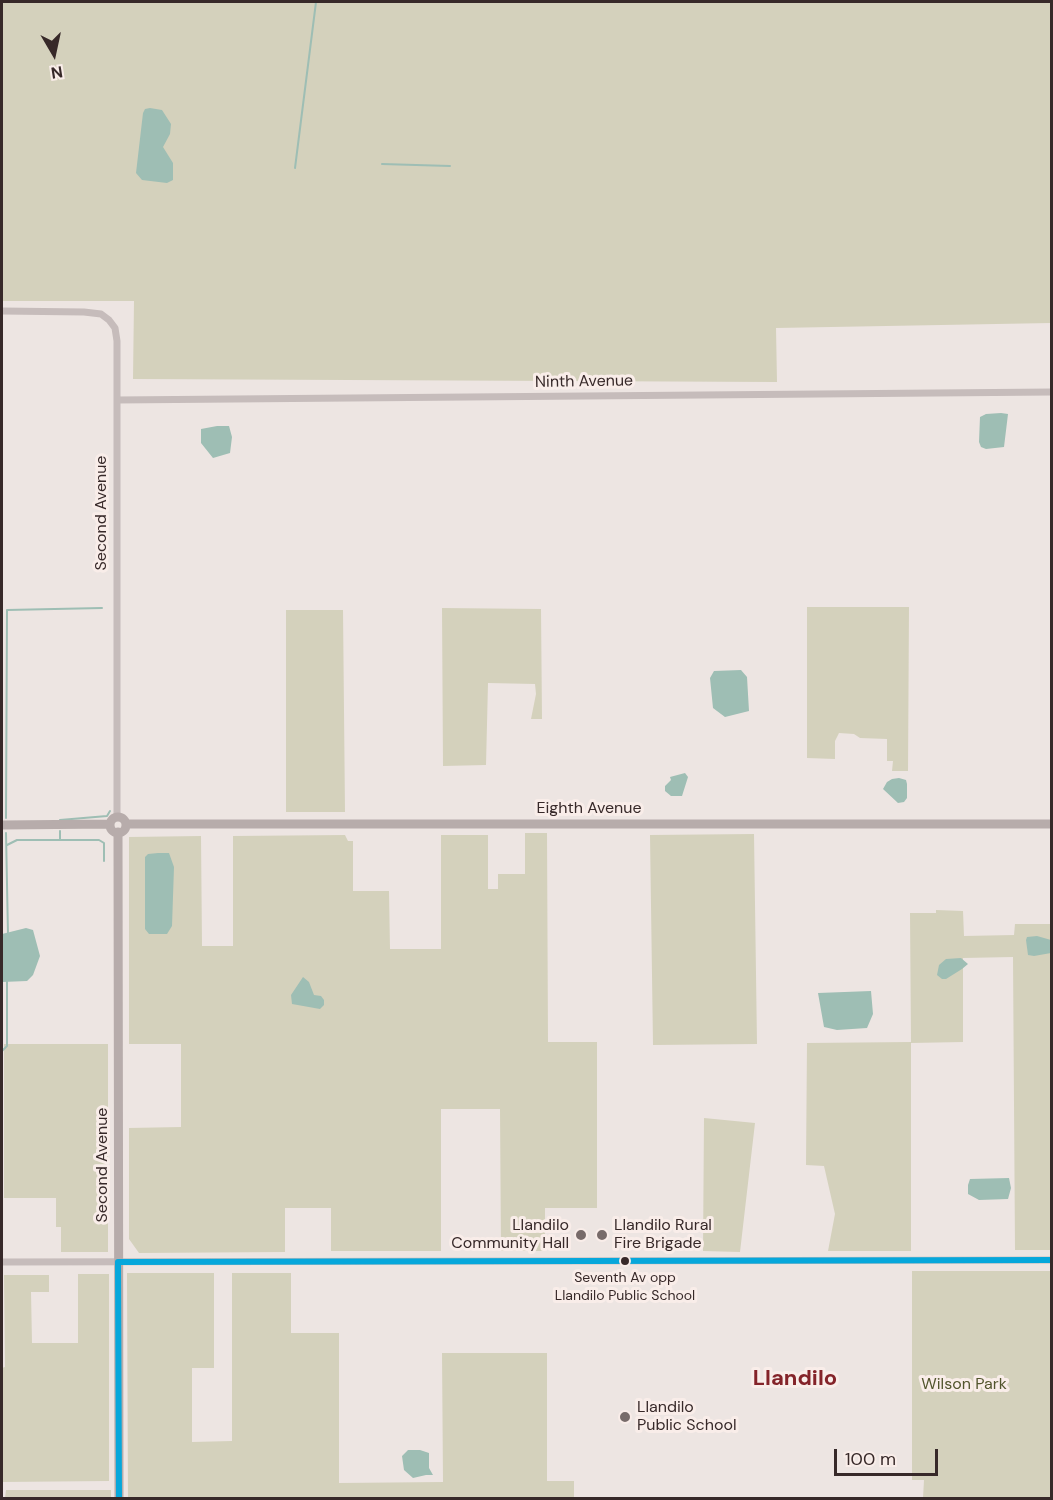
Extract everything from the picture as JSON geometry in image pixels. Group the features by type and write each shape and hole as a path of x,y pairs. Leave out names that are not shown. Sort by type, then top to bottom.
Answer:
{"main road":[{"path":"2,825 114,821 122,818 126,824 124,829 118,832 113,831 114,821"},
{"name":"Eighth Avenue","path":"126,824 1052,824"},
{"name":"Second Avenue","path":"118,832 119,1498"}],"street":[{"name":"Second Avenue","path":"2,311 101,314 115,328 117,400 114,821"},
{"name":"Ninth Avenue","path":"117,400 1052,392"},
{"path":"2,1262 1052,1260"}],"green space":[{"path":"2,2 1051,2 1051,323 776,328 777,382 133,379 134,301 2,301"},
{"path":"807,607 909,607 908,771 892,771 893,761 887,761 887,739 860,738 854,734 839,733 835,741 835,759 807,758"},
{"path":"442,608 541,609 542,719 531,719 536,694 535,684 488,683 486,765 443,766"},
{"path":"286,610 343,610 345,812 286,812"},
{"path":"525,833 547,833 548,1042 597,1042 597,1208 545,1208 545,1251 501,1251 500,1109 441,1109 441,1251 331,1251 331,1208 285,1208 285,1252 139,1253 129,1239 129,1128 181,1127 181,1044 129,1044 129,837 201,836 202,946 233,946 233,836 345,835 348,841 353,841 353,891 389,891 390,949 441,949 441,835 488,835 488,889 498,889 498,874 525,874"},
{"path":"754,834 757,1044 653,1045 650,835"},
{"path":"936,910 963,911 964,936 1014,935 1015,924 1051,924 1051,1250 1015,1250 1013,957 963,958 963,1042 911,1043 911,1251 828,1251 835,1214 824,1166 806,1165 807,1043 911,1042 910,913 936,913"},
{"path":"4,1044 108,1044 108,1252 61,1252 61,1227 56,1227 56,1198 4,1198"},
{"path":"704,1118 755,1123 740,1252 703,1251"},
{"name":"Wilson Park","path":"912,1271 1051,1271 1051,1498 923,1498 924,1480 912,1480"},
{"path":"127,1273 214,1273 214,1368 192,1368 192,1442 232,1441 232,1273 291,1273 291,1333 339,1333 339,1483 443,1482 442,1353 547,1353 547,1481 574,1481 574,1498 128,1498"},
{"path":"78,1274 109,1274 109,1481 2,1482 2,1368 5,1367 4,1275 49,1275 49,1292 31,1292 32,1343 78,1343"},
{"path":"6,1490 111,1490 111,1498 5,1498"}],"shaded area":[{"path":"145,109 162,110 171,124 170,134 163,147 173,163 173,180 167,183 142,180 136,173 143,113"},
{"path":"986,414 1008,414 1004,447 986,449 981,447 979,442 980,417"},
{"path":"229,426 232,437 230,453 213,458 201,443 201,429"},
{"path":"741,670 747,677 749,711 725,717 713,708 710,678 714,671"},
{"path":"685,773 688,777 682,796 671,796 665,791 665,786 671,780 670,777"},
{"path":"899,778 906,780 907,798 904,802 898,803 883,789 887,782"},
{"path":"169,853 174,867 172,926 167,934 149,934 145,929 145,857 148,854"},
{"path":"26,928 33,930 40,956 33,975 27,981 2,982 2,934"},
{"path":"1037,936 1051,940 1051,953 1028,955 1027,937"},
{"path":"961,958 968,964 962,969 946,979 937,975 939,965 946,959"},
{"path":"303,977 309,982 314,995 321,996 324,1000 324,1005 320,1009 292,1004 291,995"},
{"path":"871,991 873,1014 867,1028 837,1030 824,1027 818,993"},
{"path":"1009,1178 1011,1188 1008,1199 979,1200 968,1194 970,1179"},
{"path":"408,1450 429,1453 429,1468 433,1475 413,1478 404,1470 402,1456"}],"waterway":[{"path":"295,168 316,2"},
{"path":"382,164 450,166"},
{"path":"6,818 7,610 102,608"},
{"path":"60,820 107,816 110,811"},
{"path":"60,831 60,840"},
{"path":"6,833 8,935"},
{"path":"7,845 17,840 99,840 104,843 104,861"},
{"path":"2,1051 7,1046 7,980"}],"transit line":[{"path":"118,1262 1052,1260"},
{"path":"118,1262 119,1498"}],"place":[{"name":"Llandilo Community Hall","path":"581,1235"},
{"name":"Llandilo Rural Fire Brigade","path":"602,1235"},
{"name":"Seventh Av opp Llandilo Public School","path":"625,1261"},
{"name":"Llandilo Public School","path":"625,1417"}],"district":[{"name":"Llandilo","path":"795,1379"}]}
